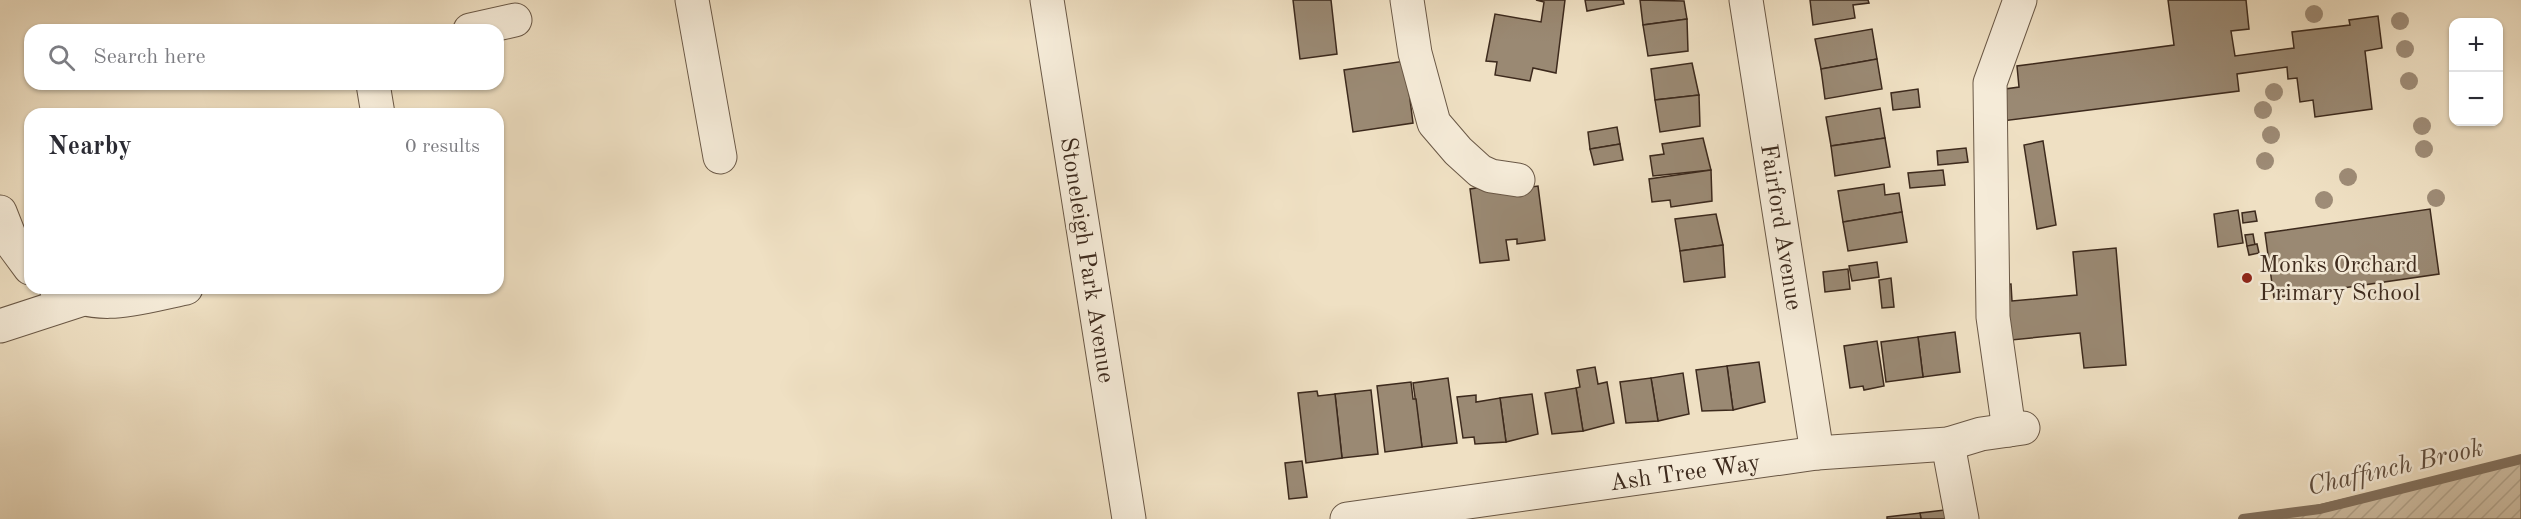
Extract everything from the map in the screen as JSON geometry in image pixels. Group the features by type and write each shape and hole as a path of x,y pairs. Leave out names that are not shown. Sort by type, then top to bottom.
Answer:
{"street":[{"path":"692,0 720,157"},
{"name":"Stoneleigh Park Avenue","path":"1047,0 1129,519"},
{"path":"1407,0 1415,53 1434,123 1458,151 1480,171 1491,176 1518,180"},
{"name":"Fairford Avenue","path":"1746,0 1817,453"},
{"name":"Ash Tree Way","path":"1347,519 1494,509 1817,453 1948,444 2016,429 1993,317 1990,83 2019,0"},
{"path":"497,24 515,20"},
{"path":"374,90 377,108"},
{"path":"0,212 13,244 24,260"},
{"path":"0,326 68,294 116,302 156,294"},
{"path":"1948,444 1962,519"}],"shaded area":[{"path":"2521,458 2521,519 2259,519"}],"building":[{"path":"1293,0 1331,0 1337,54 1300,59"},
{"path":"1536,0 1565,0 1556,73 1533,68 1530,81 1495,75 1497,62 1486,61 1495,14 1541,22 1544,2"},
{"path":"1585,0 1623,0 1624,4 1587,11"},
{"path":"1640,0 1684,1 1687,19 1643,25"},
{"path":"1810,0 1868,0 1869,3 1853,5 1855,18 1813,25"},
{"path":"2168,0 2246,0 2249,29 2231,31 2235,56 2294,48 2292,32 2350,25 2349,20 2378,16 2382,48 2365,51 2372,109 2315,117 2313,100 2300,102 2297,78 2288,79 2287,67 2237,74 2239,91 2002,121 1998,90 2019,87 2017,66 2174,45"},
{"path":"1687,19 1688,51 1648,56 1643,25"},
{"path":"1872,29 1877,59 1821,69 1815,39"},
{"path":"1877,59 1882,89 1825,99 1821,69"},
{"path":"1405,61 1413,123 1353,132 1344,70"},
{"path":"1692,63 1699,95 1655,100 1651,69"},
{"path":"1918,89 1920,107 1893,110 1891,93"},
{"path":"1699,95 1700,126 1660,132 1655,100"},
{"path":"1880,108 1885,138 1831,146 1826,117"},
{"path":"1617,127 1620,144 1590,149 1588,132"},
{"path":"1703,138 1711,170 1653,176 1650,156 1664,154 1662,144"},
{"path":"1885,138 1890,167 1835,176 1831,146"},
{"path":"2043,141 2056,225 2037,229 2024,145"},
{"path":"1620,144 1623,160 1594,165 1590,149"},
{"path":"1966,148 1968,162 1938,165 1937,151"},
{"path":"1711,170 1712,201 1671,207 1670,200 1652,202 1649,179"},
{"path":"1943,170 1945,185 1910,188 1908,173"},
{"path":"1503,184 1510,190 1538,186 1545,240 1517,244 1517,239 1506,240 1509,260 1480,263 1470,189"},
{"path":"1884,184 1885,195 1899,193 1902,212 1843,222 1838,191"},
{"path":"2430,209 2439,274 2274,298 2265,233"},
{"path":"2238,210 2243,243 2218,247 2214,214"},
{"path":"2255,211 2257,221 2243,223 2242,213"},
{"path":"1902,212 1907,242 1848,251 1843,222"},
{"path":"1716,214 1723,245 1680,251 1675,219"},
{"path":"2253,234 2255,245 2247,246 2245,235"},
{"path":"2257,244 2259,253 2249,255 2247,246"},
{"path":"1723,245 1725,277 1684,282 1680,251"},
{"path":"2116,248 2126,365 2084,368 2080,333 2001,341 1996,285 2011,284 2012,301 2077,295 2073,252"},
{"path":"1877,262 1879,277 1852,281 1849,266"},
{"path":"1848,269 1850,289 1825,292 1823,272"},
{"path":"1891,278 1894,307 1882,308 1879,280"},
{"path":"1955,332 1960,372 1923,377 1918,337"},
{"path":"1918,337 1923,377 1886,382 1881,342"},
{"path":"1877,341 1884,386 1864,390 1863,386 1850,388 1844,346"},
{"path":"1759,362 1765,402 1733,410 1727,366"},
{"path":"1727,366 1733,410 1702,411 1696,370"},
{"path":"1595,367 1598,384 1607,382 1614,423 1583,431 1576,388 1580,387 1577,370"},
{"path":"1683,373 1689,414 1658,421 1651,378"},
{"path":"1448,378 1457,443 1422,447 1413,383"},
{"path":"1651,378 1658,421 1626,423 1620,382"},
{"path":"1411,382 1413,399 1416,399 1422,447 1385,452 1377,386"},
{"path":"1576,388 1583,431 1552,434 1545,393"},
{"path":"1371,390 1378,454 1342,458 1335,394"},
{"path":"1317,391 1318,396 1335,394 1342,458 1306,463 1298,393"},
{"path":"1532,394 1538,434 1506,442 1500,398"},
{"path":"1476,395 1476,402 1500,398 1506,442 1475,444 1474,437 1463,438 1457,397"},
{"path":"1302,461 1307,497 1289,499 1285,463"},
{"path":"1953,509 1954,519 1921,519 1920,513"},
{"path":"1920,513 1921,519 1887,519 1887,517"}],"waterway":[{"name":"Chaffinch Brook","path":"2243,519 2320,509 2521,459"}],"place":[{"name":"Monks Orchard Primary School","path":"2247,278"}]}
